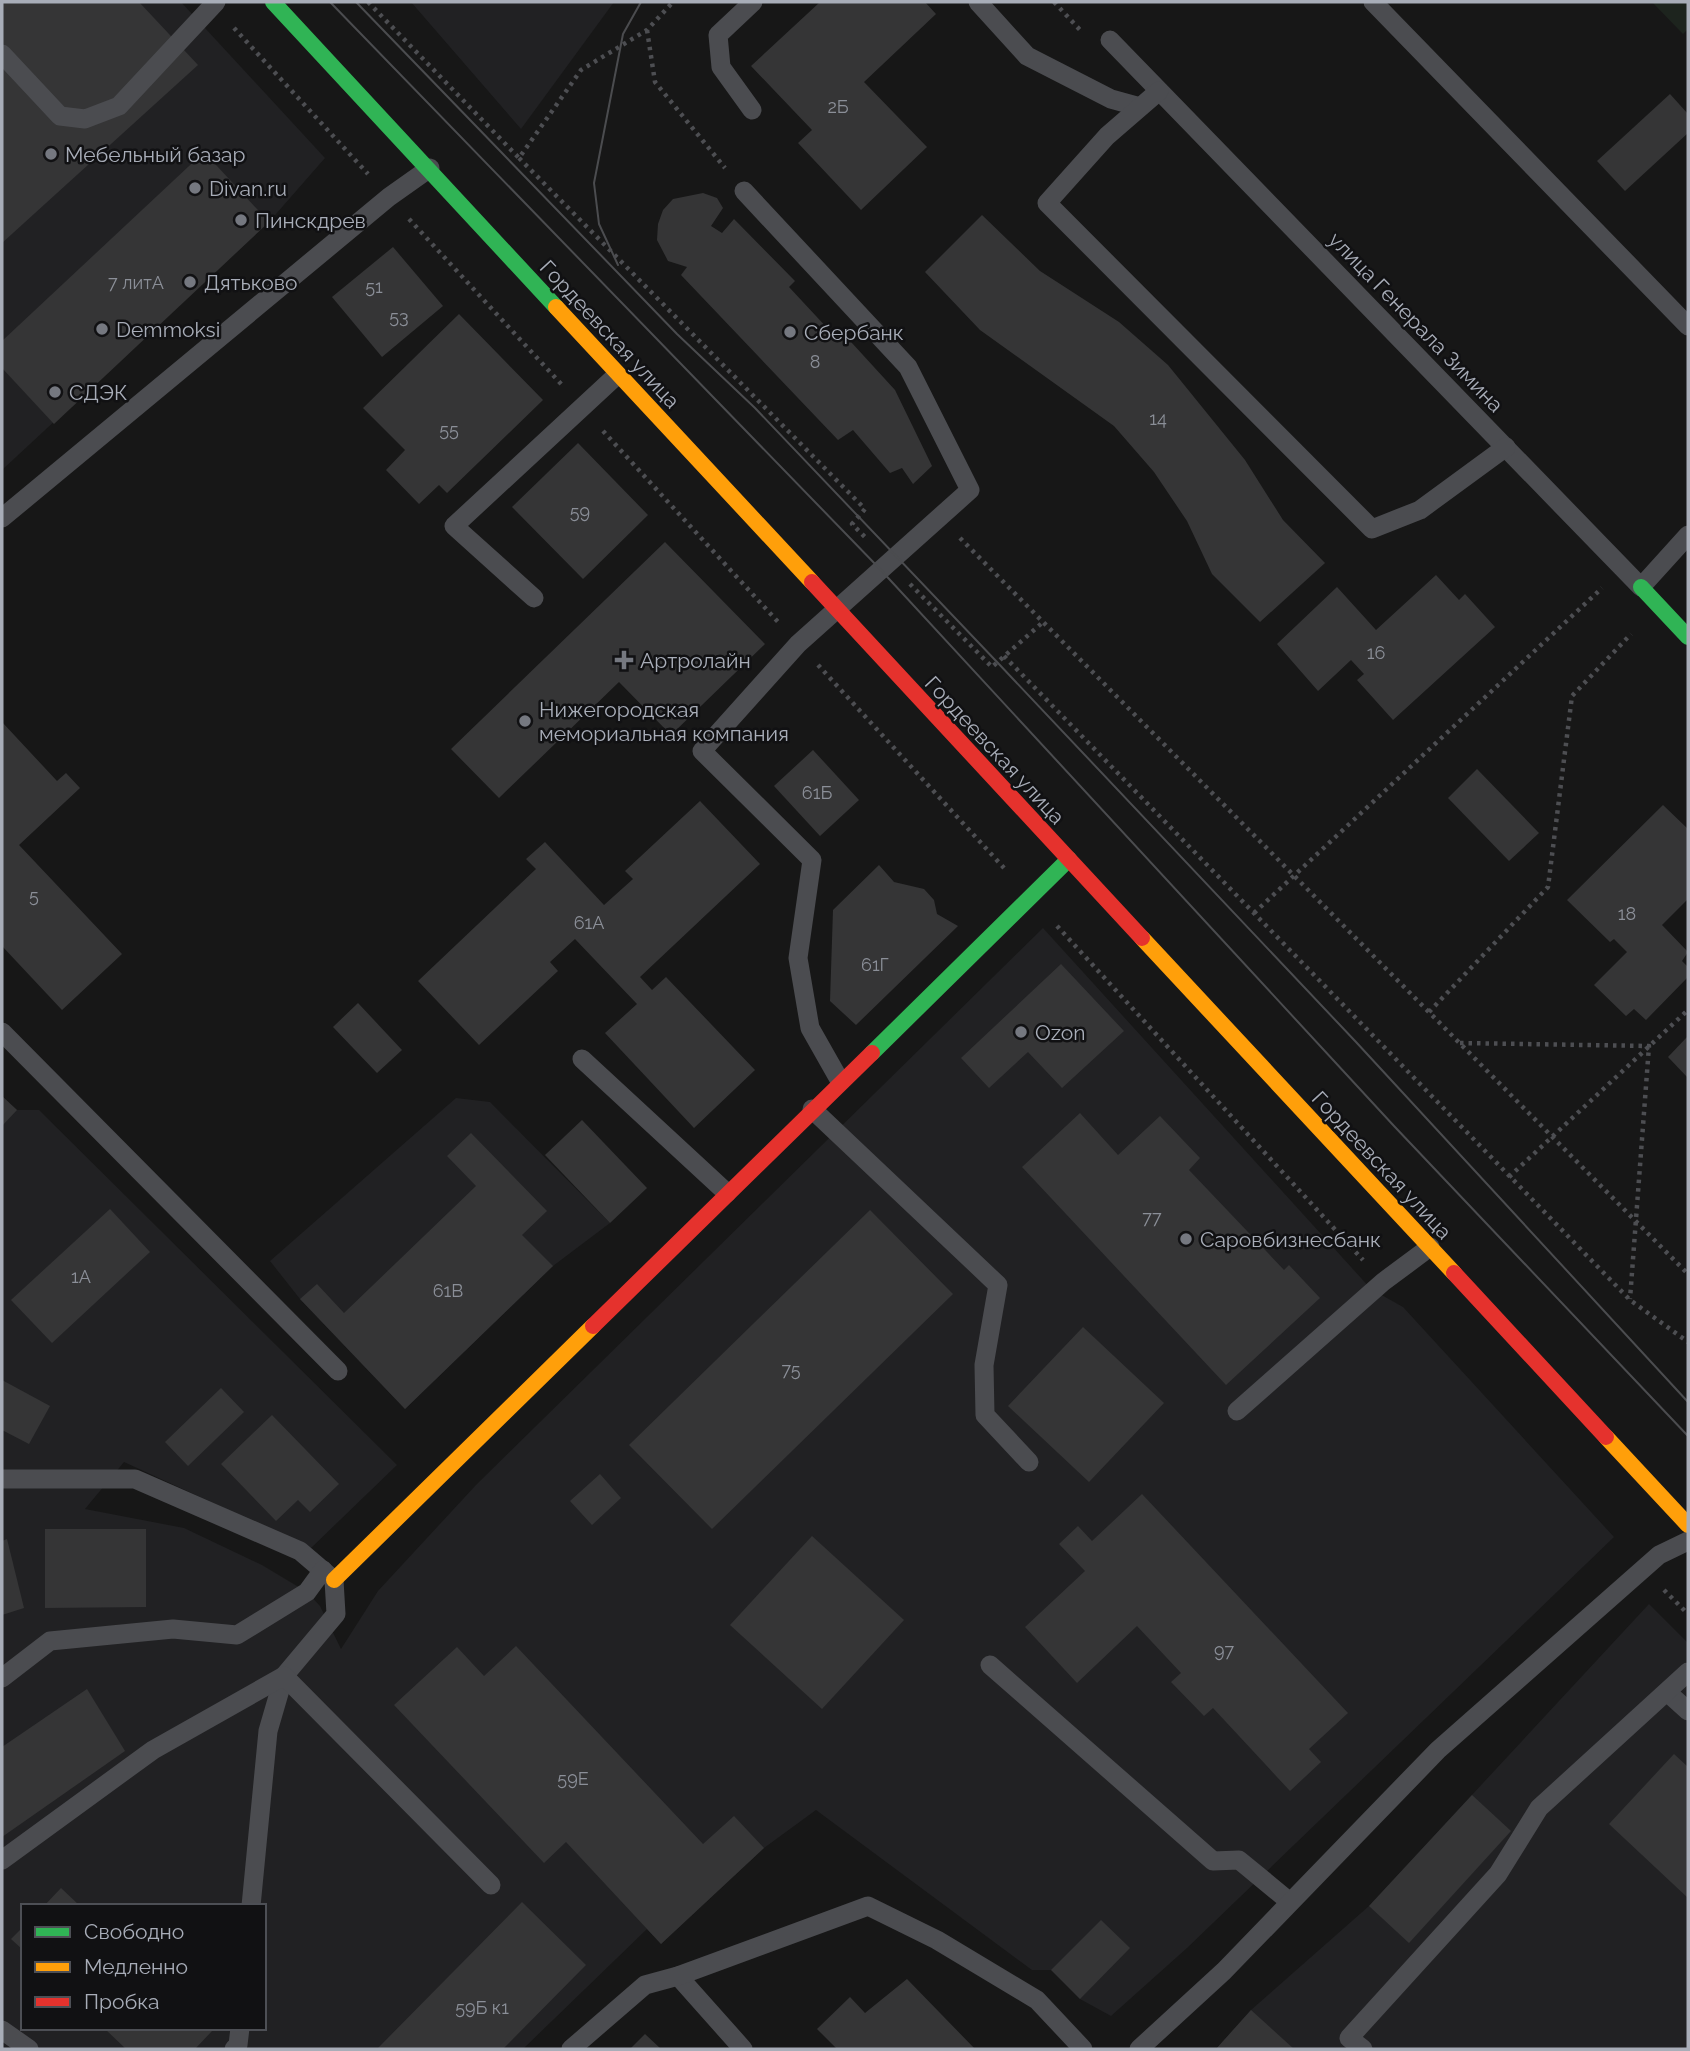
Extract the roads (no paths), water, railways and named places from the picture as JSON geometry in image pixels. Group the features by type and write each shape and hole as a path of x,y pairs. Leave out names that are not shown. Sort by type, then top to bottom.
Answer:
{"street":[{"name":"Гордеевская улица","path":"273,2 1688,1525"},
{"name":"улица Генерала Зимина","path":"1641,587 1688,637"},
{"path":"329,1575 727,1193 1069,859"}],"lane":[{"path":"752,110 721,67 718,36 753,2"},
{"path":"978,2 1027,56 1111,99 1140,107"},
{"path":"1373,2 1688,326"},
{"path":"2,54 60,116 85,119 119,106 214,3"},
{"name":"улица Генерала Зимина","path":"1110,40 1641,587"},
{"path":"1159,91 1107,136 1047,203 1372,529 1420,510 1506,447"},
{"path":"2,518 389,197 430,168"},
{"path":"744,191 908,367 971,490 887,561 798,643 702,751 812,860 798,958 810,1028 840,1081"},
{"path":"534,598 454,526 617,374"},
{"path":"1641,587 1688,535"},
{"path":"2,1032 338,1371"},
{"path":"582,1059 727,1193"},
{"path":"812,1109 998,1285 984,1365 985,1415 1029,1462"},
{"path":"1237,1411 1382,1282 1430,1247"},
{"path":"2,1479 135,1479 300,1551 329,1575 336,1614 284,1676 153,1750 2,1860"},
{"path":"1139,2049 1224,1971 1438,1750 1659,1556 1688,1541"},
{"path":"2,1678 50,1641 173,1629 237,1635 307,1592 329,1575"},
{"path":"990,1665 1213,1861 1239,1860 1290,1902"},
{"path":"1363,2049 1349,2038 1498,1874 1539,1808 1688,1672"},
{"path":"284,1676 492,1885"},
{"path":"251,1904 268,1731 284,1676"},
{"path":"1667,1692 1688,1710"},
{"path":"572,2049 645,1985 678,1976 868,1906 937,1940 1037,2000 1083,2049"},
{"path":"678,1976 743,2049"},
{"path":"2,2030 29,2049"},
{"path":"234,2049 238,2045 240,2030"}],"tram line":[{"path":"330,2 879,568 1394,1126 1688,1436"},
{"path":"356,2 677,334 755,408 997,662 1356,1042 1688,1402"},
{"path":"618,265 599,224 594,183 623,34 641,2"}],"place":[{"name":"Мебельный базар","path":"51,154"},
{"name":"Divan.ru","path":"195,188"},
{"name":"Пинскдрев","path":"241,220"},
{"name":"Дятьково","path":"190,282"},
{"name":"Demmoksi","path":"102,329"},
{"name":"Сбербанк","path":"790,332"},
{"name":"СДЭК","path":"55,392"},
{"name":"Артролайн","path":"624,660"},
{"name":"Нижегородская мемориальная компания","path":"525,721"},
{"name":"Ozon","path":"1021,1032"},
{"name":"Саровбизнесбанк","path":"1186,1239"}]}
